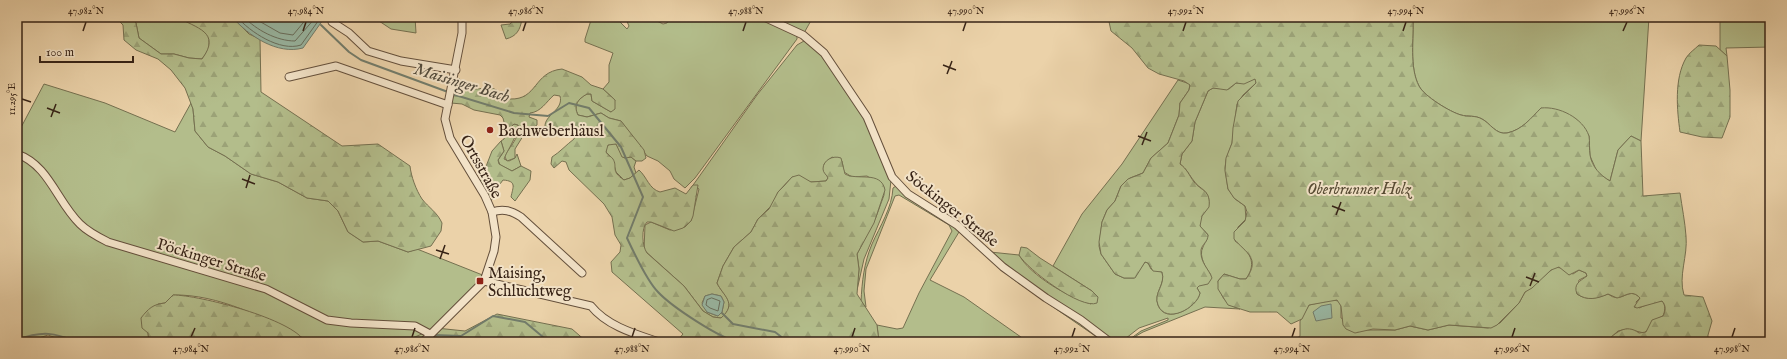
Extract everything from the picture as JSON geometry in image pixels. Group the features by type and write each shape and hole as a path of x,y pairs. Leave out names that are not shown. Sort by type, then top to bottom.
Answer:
{"street":[{"name":"Ortsstraße","path":"462,17 462,33 456,70 445,120 450,138 485,196 492,212 496,237 494,251 484,281"},
{"name":"Söckinger Straße","path":"764,17 803,35 824,53 864,112 889,171 894,179 908,194 950,220 1003,267 1051,302 1081,320 1110,342"},
{"path":"332,22 349,34 368,51 401,61 456,70"},
{"path":"290,77 336,66 448,102"},
{"name":"Pöckinger Straße","path":"17,154 35,165 47,177 79,223 92,234 108,242 266,289 328,320 351,323 415,326 430,334"},
{"path":"492,212 500,209 511,211 521,217 582,273"},
{"path":"423,342 484,281 591,306 600,317 632,333 659,342"}],"green space":[{"path":"115,17 132,17 136,23 139,38 161,54 174,54 189,58 202,59 209,43 208,37 199,28 177,17 232,17 249,34 260,39 261,92 342,146 378,144 410,166 414,183 422,199 438,216 442,223 441,231 431,246 408,252 378,241 363,242 348,232 338,211 328,201 307,198 278,182 251,174 225,156 208,147 195,131 193,109 185,88 171,70 158,59 136,50 124,40 123,25"},
{"path":"132,17 177,17 205,30 209,38 209,49 202,59 189,58 174,54 161,54 139,38 136,23"},
{"path":"373,17 415,17 416,33 391,29"},
{"path":"517,17 522,17 519,29 513,36 506,39 501,25 510,24"},
{"path":"592,17 615,17 627,29 629,26 625,17 649,17 663,24 667,23 670,17 754,17 797,36 797,39 695,178 685,188 674,179 670,171 658,161 647,156 621,121 609,118 601,113 587,117 578,115 576,105 581,98 587,94 591,94 592,101 611,112 615,100 603,89 609,82 609,65 613,53 585,42"},
{"path":"768,17 813,17 804,33"},
{"name":"Oberbrunner Holz","path":"1108,17 1413,17 1413,61 1419,86 1426,94 1450,111 1461,115 1479,118 1485,121 1496,131 1503,133 1507,133 1522,126 1541,108 1555,109 1570,114 1582,124 1589,136 1590,155 1595,167 1610,181 1618,150 1631,136 1641,141 1643,196 1680,193 1686,236 1682,288 1684,295 1703,297 1712,321 1708,335 1708,342 1606,342 1613,335 1625,329 1634,330 1639,333 1646,332 1652,320 1663,316 1665,312 1664,304 1662,301 1637,308 1634,307 1640,298 1634,294 1617,298 1608,294 1596,298 1585,298 1577,294 1576,288 1578,283 1587,276 1586,273 1579,270 1569,275 1559,267 1551,270 1532,288 1525,292 1519,303 1497,325 1491,328 1449,325 1428,330 1410,326 1395,330 1373,329 1355,333 1346,329 1343,325 1341,306 1337,300 1309,305 1302,319 1291,324 1277,312 1250,312 1228,305 1218,289 1218,281 1224,274 1240,279 1246,279 1252,266 1252,261 1247,252 1234,239 1234,232 1245,221 1247,212 1245,206 1234,198 1228,189 1225,171 1226,158 1232,143 1238,101 1256,83 1255,79 1244,84 1236,83 1227,90 1213,88 1208,91 1195,122 1192,141 1182,154 1180,164 1194,182 1207,194 1209,201 1209,207 1202,216 1200,226 1208,235 1201,250 1201,255 1203,262 1212,278 1208,284 1197,288 1200,293 1198,299 1188,309 1174,314 1168,314 1162,311 1158,305 1157,297 1163,277 1162,272 1153,271 1148,263 1145,262 1135,278 1124,278 1115,274 1101,254 1099,242 1102,222 1107,210 1115,201 1121,186 1128,179 1143,173 1151,158 1168,143 1179,115 1180,103 1189,90 1190,85 1184,81 1159,74 1148,68 1132,48 1111,31"},
{"path":"1413,17 1649,17 1641,141 1631,136 1618,150 1610,181 1598,174 1590,156 1589,136 1576,119 1541,108 1522,126 1507,133 1503,133 1496,131 1485,121 1479,118 1461,115 1450,111 1426,94 1419,86 1413,61"},
{"path":"1720,17 1770,17 1770,47 1726,48 1727,56 1720,50"},
{"path":"804,41 809,42 820,52 868,121 891,180 889,199 864,259 857,290 859,269 857,254 876,217 884,195 884,187 867,176 852,177 844,172 842,161 832,157 824,164 828,178 826,181 811,182 792,177 778,192 773,204 758,219 751,232 734,247 723,266 717,283 728,300 729,308 721,318 713,317 703,311 684,286 644,250 645,225 651,222 670,230 685,227 691,221 699,189 693,185 757,95 797,45","holes":["712,294 721,296 724,302 722,312 718,316 707,312 702,303 705,296"]},
{"path":"1699,45 1716,46 1727,56 1730,90 1730,117 1722,138 1702,137 1680,132 1677,95 1680,75 1686,58"},
{"path":"562,69 582,77 591,85 603,89 615,100 615,109 611,112 592,101 591,94 587,94 581,98 576,105 578,115 587,117 601,113 609,118 621,121 644,150 646,158 642,161 636,161 631,157 622,157 616,144 608,145 606,152 613,159 616,172 620,177 624,180 630,178 639,170 651,186 660,192 675,188 686,194 693,185 698,185 691,221 683,228 674,231 651,222 647,222 643,233 643,242 647,253 684,286 703,311 713,317 721,318 726,313 729,304 717,283 723,266 734,247 751,232 758,219 769,209 778,192 792,177 799,175 811,182 826,181 828,178 824,173 823,166 829,159 838,157 841,158 845,174 879,180 883,184 885,190 874,223 857,254 859,269 857,294 877,325 879,342 676,342 683,334 612,272 611,262 620,252 621,245 615,235 612,217 604,204 569,170 566,162 562,161 554,168 551,164 552,157 574,139 575,136 567,131 552,133 545,127 547,119 559,105 560,96 554,95 540,109 530,113 529,117 537,120 537,125 528,128 515,149 515,158 507,161 505,157 518,133 518,125 514,124 506,130 503,118 500,115 474,110 462,104 451,103 459,78 466,87 474,89 491,88 510,99 519,98 526,95 546,75 553,71"},
{"path":"1251,79 1256,79 1256,83 1243,95 1237,104 1232,143 1225,168 1228,189 1235,199 1245,206 1246,219 1238,227 1235,241 1248,253 1251,267 1250,273 1246,279 1240,279 1224,274 1218,281 1220,291 1224,299 1231,305 1240,309 1205,307 1143,332 1136,336 1133,342 1126,342 1141,331 1168,320 1168,318 1139,328 1121,342 1113,342 1023,280 990,252 1019,255 1032,271 1051,285 1091,304 1092,291 1053,266 1082,214 1122,164 1178,80 1190,84 1189,90 1180,103 1179,115 1168,143 1151,158 1143,173 1130,178 1121,186 1115,201 1107,210 1102,222 1099,246 1101,254 1115,274 1124,278 1134,278 1145,262 1148,263 1151,269 1162,272 1163,276 1157,301 1162,311 1167,314 1174,314 1187,309 1198,299 1200,293 1197,288 1199,285 1205,284 1211,275 1203,262 1201,254 1208,235 1199,223 1201,217 1207,209 1209,198 1206,192 1196,184 1180,164 1182,154 1192,141 1195,122 1208,91 1213,88 1229,89 1236,83 1246,82"},
{"path":"44,84 105,103 175,132 191,103 195,131 208,147 225,156 251,174 278,182 307,198 328,201 338,211 348,232 363,242 378,241 408,252 417,249 485,276 430,334 403,342 305,342 303,338 288,330 241,309 207,298 173,295 165,303 158,304 148,333 149,342 67,342 48,335 27,342 17,342 17,135"},
{"path":"514,124 518,125 519,129 504,159 509,161 515,158 517,154 521,166 512,171 500,165 498,160 504,151 501,141 504,139 507,131"},
{"path":"501,141 504,151 498,160 499,164 512,171 521,166 531,171 530,180 515,201 511,197 513,187 512,183 503,180 497,188 492,200 489,200 480,182 492,151"},
{"path":"611,143 616,144 624,158 631,157 636,161 634,167 636,173 630,178 624,180 616,172 612,158 606,152 606,147"},
{"path":"896,186 949,221 1107,342 1104,342 1014,280 959,232 930,280 964,297 1028,342 879,342 877,325 897,329 903,328 919,293 952,231 949,225 899,195 895,196 866,269 864,291 866,307 861,302 865,265 869,251 888,210 893,188"},
{"path":"1021,247 1027,248 1092,291 1098,297 1097,303 1089,304 1067,295 1055,287 1024,261 1019,255"},
{"path":"1555,267 1561,268 1573,274 1579,270 1586,273 1587,276 1579,280 1577,294 1585,298 1600,297 1608,294 1612,297 1621,297 1633,294 1640,298 1636,302 1639,308 1653,302 1662,301 1665,308 1663,316 1655,320 1644,333 1627,329 1618,331 1606,342 1284,342 1296,339 1300,336 1300,321 1309,305 1332,300 1339,301 1341,306 1341,318 1367,330 1395,330 1410,326 1428,330 1449,325 1488,328 1500,323 1519,303 1525,292"},
{"path":"173,295 203,299 265,317 297,333 305,342 149,342 148,333 142,328 141,318 151,308 157,304 165,303"},
{"path":"497,314 572,329 587,342 403,342 436,328 465,331"}],"water":[{"path":"232,17 325,17 303,48 283,49 255,37"},
{"path":"712,294 721,296 724,302 722,312 718,316 707,312 702,305 705,296"},
{"path":"1331,304 1332,318 1316,321 1313,312 1321,306"}],"waterway":[{"name":"Maisinger Bach","path":"321,25 349,52 361,60 448,92"},
{"name":"Maisinger Bach","path":"452,94 514,113 548,116 569,103 589,108 621,147 643,197 627,238 650,281 664,298 684,313 708,329 731,340 739,342"},
{"path":"722,313 733,324 775,332 788,342"},
{"path":"434,335 461,336 493,316 525,322 549,342"},
{"path":"17,340 34,335 48,334 62,336 79,342"},
{"path":"447,342 452,336"},
{"path":"414,342 419,340"}],"place":[{"name":"Bachweberhäusl","path":"490,130"},
{"name":"Maising, Schluchtweg","path":"480,281"}]}
